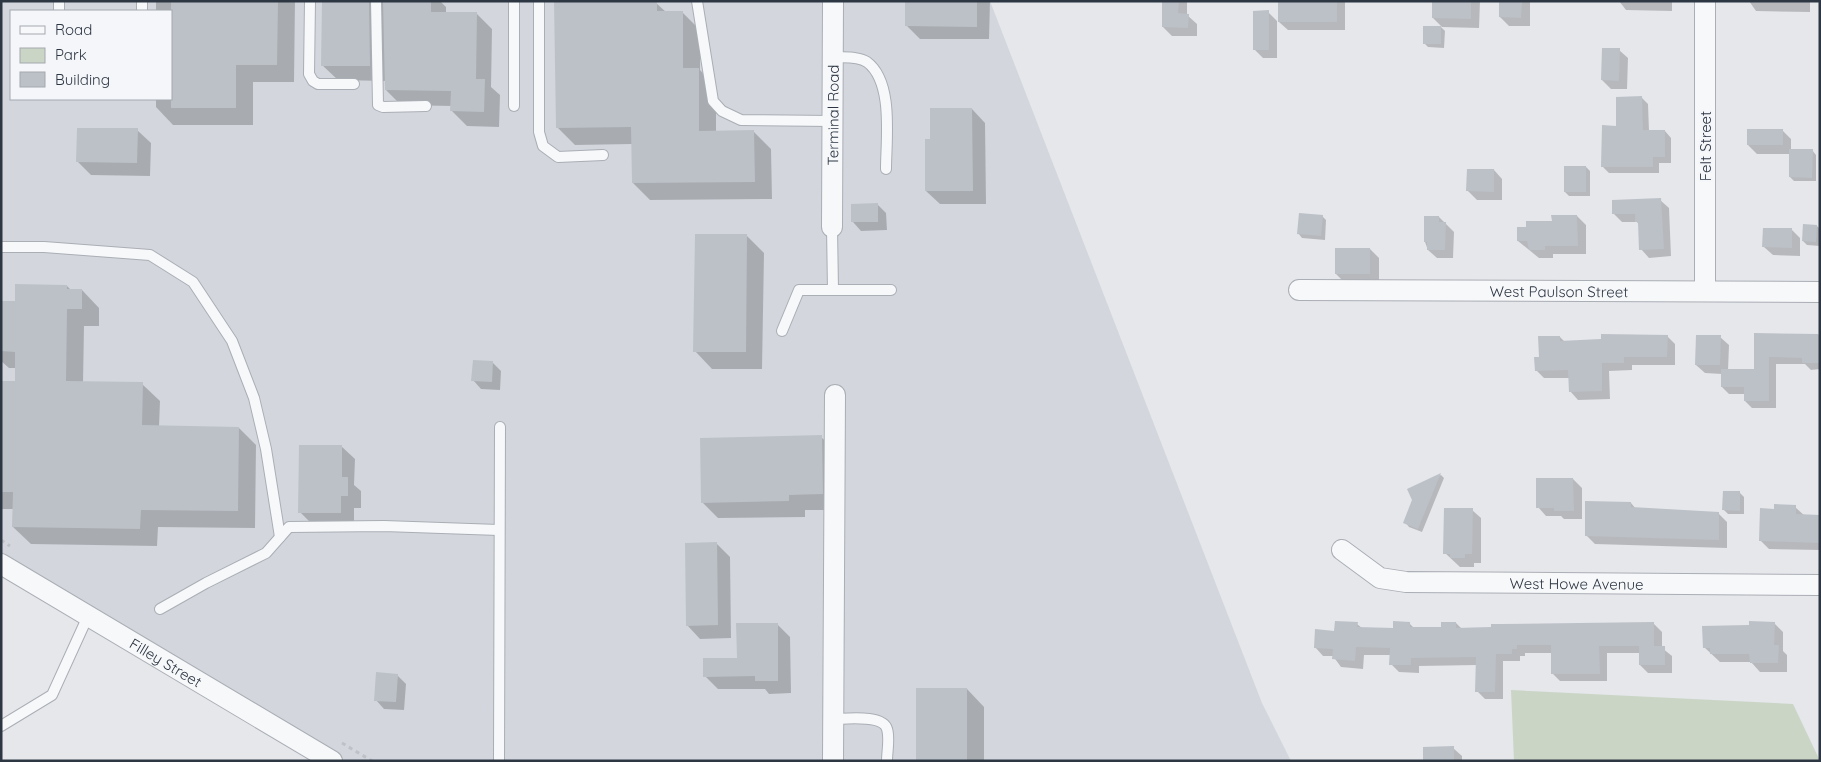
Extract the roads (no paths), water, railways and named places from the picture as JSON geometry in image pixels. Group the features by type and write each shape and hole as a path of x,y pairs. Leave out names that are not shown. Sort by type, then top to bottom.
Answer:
{"street":[{"name":"Terminal Road","path":"832,227 833,1"},
{"name":"Felt Street","path":"1705,1 1705,291"},
{"name":"West Paulson Street","path":"1299,290 1820,292"},
{"path":"833,761 835,395"},
{"name":"West Howe Avenue","path":"1342,550 1380,578 1406,582 1820,585"},
{"name":"Filley Street","path":"1,564 332,761"}],"lane":[{"path":"310,1 309,74 313,81 318,84 354,84"},
{"path":"376,1 378,105 383,107 426,106"},
{"path":"514,1 514,106"},
{"path":"539,1 539,132 543,146 558,157 603,155"},
{"path":"697,1 713,101 722,111 740,120 832,121"},
{"path":"833,57 855,58 867,62 879,77 885,94 886,169"},
{"path":"832,227 833,290"},
{"path":"1,247 44,247 150,255 192,282 232,341 254,398 266,449 280,537"},
{"path":"782,331 799,290 891,290"},
{"path":"499,761 500,427"},
{"path":"160,609 206,583 266,553 289,527 384,526 499,530"},
{"path":"1,726 52,695 88,616"},
{"path":"833,719 873,719 883,723 887,729 887,761"}]}
